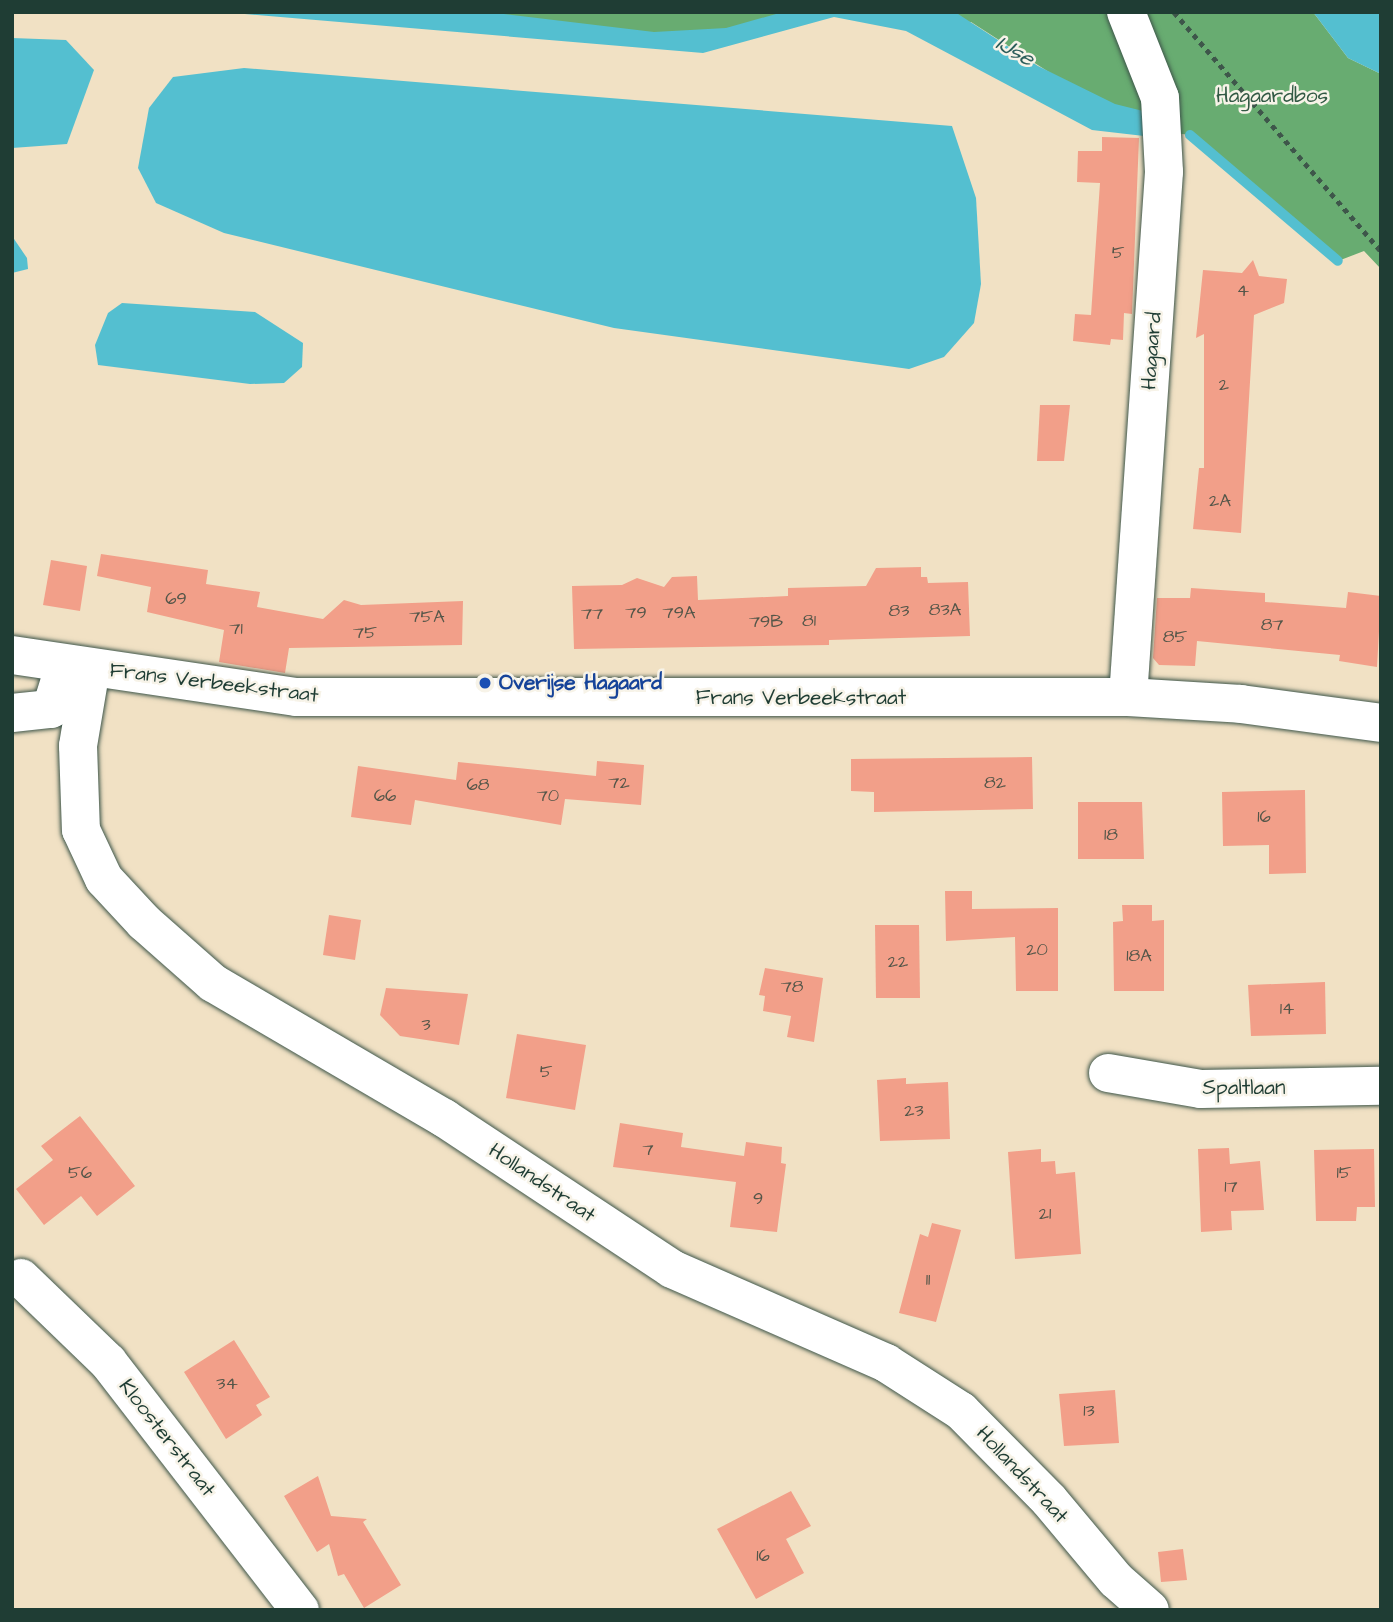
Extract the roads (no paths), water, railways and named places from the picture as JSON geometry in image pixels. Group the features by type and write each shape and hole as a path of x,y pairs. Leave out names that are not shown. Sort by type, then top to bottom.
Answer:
{"street":[{"name":"Hagaard","path":"1126,12 1160,98 1164,172 1128,697"},
{"name":"Frans Verbeekstraat","path":"12,655 296,697 1128,697 1241,704 1381,723"},
{"path":"12,713 51,709 78,666"},
{"name":"Hollandstraat","path":"78,666 81,830 104,879 213,983 444,1118 672,1269 886,1363 961,1411 1049,1500 1116,1580 1150,1610"},
{"name":"Spaltlaan","path":"1108,1073 1201,1089 1381,1086"},
{"name":"Kloosterstraat","path":"15,1278 108,1362 300,1610"}],"water":[{"path":"222,12 487,12 654,32 726,28 783,12 955,12 1038,66 1115,104 1143,111 1144,136 1092,130 906,31 834,17 703,53"},
{"path":"1313,12 1381,12 1381,74 1348,58"},
{"path":"12,38 66,40 94,70 67,144 12,148"},
{"path":"244,68 952,126 976,198 981,284 974,323 944,357 909,369 614,328 224,233 156,203 138,168 149,108 173,77"},
{"path":"12,236 27,258 28,269 12,273"},
{"path":"122,303 255,312 303,343 302,367 284,383 250,384 98,365 95,345 108,313"}],"waterway":[{"name":"IJse","path":"1190,135 1338,261"}],"place":[{"name":"Overijse Hagaard","path":"485,683"}],"park label":[{"name":"Hagaardbos","path":"1272,96"}]}
